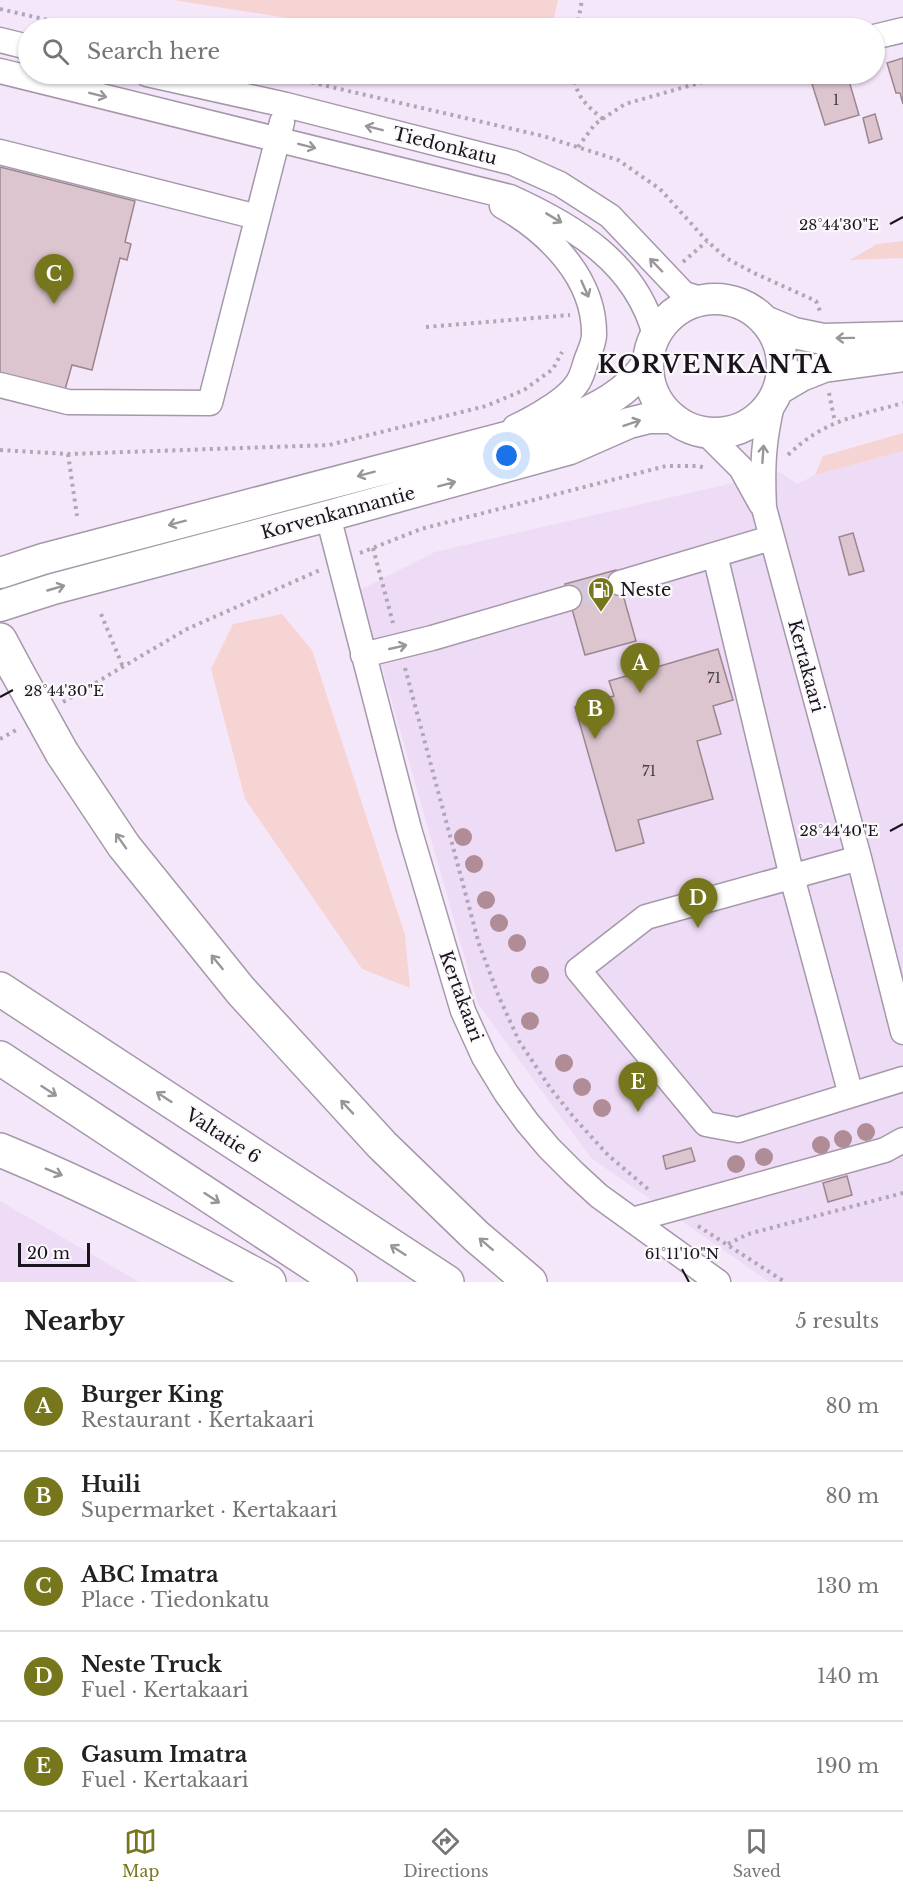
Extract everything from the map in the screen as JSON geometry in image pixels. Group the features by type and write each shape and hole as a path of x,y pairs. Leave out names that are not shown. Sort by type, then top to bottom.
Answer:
{"highway":[{"path":"0,640 62,753 124,846 241,991 382,1145 476,1236 530,1282"},
{"name":"Valtatie 6","path":"0,989 447,1282"},
{"path":"0,1058 340,1282"},
{"path":"0,1150 64,1176 166,1226 269,1282"}],"main road":[{"path":"776,395 783,372 782,354 777,337 767,322 753,310 737,302 719,298 701,299 682,306 667,318 651,348 650,383 659,402 673,418 689,428 706,433 726,433 744,427 760,416 776,395 801,376 824,367 903,356"},
{"path":"767,322 794,333 823,339 903,337"},
{"name":"Korvenkannantie","path":"0,573 55,555 563,422 601,406 625,389 639,376 651,348"},
{"name":"Korvenkannantie","path":"0,606 53,589 570,449 629,423 649,418 673,418"}],"street":[{"path":"885,34 903,30"},
{"path":"0,40 18,44"},
{"name":"Tiedonkatu","path":"0,71 18,75"},
{"name":"Tiedonkatu","path":"53,84 510,197 546,213 572,229 605,255 624,274 641,296 650,316 651,348"},
{"name":"Tiedonkatu","path":"192,84 286,105 513,163 560,184 610,216 684,294 701,299"},
{"path":"0,386 68,402 210,403 286,105"},
{"path":"0,152 257,217"},
{"name":"Tiedonkatu","path":"463,184 514,213 544,236 568,261 585,287 592,311 595,337 578,384 525,423 474,446"},
{"path":"752,465 776,395"},
{"name":"Kertakaari","path":"706,433 752,465 859,858 903,1032"},
{"name":"Kertakaari","path":"328,516 409,830 459,1000 484,1057 506,1093 549,1148 598,1196 718,1282"},
{"path":"620,583 771,538"},
{"path":"716,555 792,877 851,1095"},
{"path":"363,655 432,638 569,598"},
{"path":"859,858 646,917 578,970 706,1124 738,1130 903,1079"},
{"path":"632,1220 885,1150 903,1140"}],"path":[{"path":"579,18 582,0"},
{"path":"0,9 39,18"},
{"path":"575,84 584,104 603,119"},
{"path":"578,147 595,124 625,104 696,84"},
{"path":"566,307 569,324"},
{"path":"0,450 68,454 329,445 486,406 524,390 552,369 563,351"},
{"path":"62,703 187,629 421,529 666,466 698,466 723,473 788,455 804,440 835,422 903,403"},
{"path":"68,454 77,516"},
{"path":"373,548 479,944 519,1041 551,1089 609,1155 672,1209 785,1282"},
{"path":"102,614 123,667"},
{"path":"0,740 21,727"},
{"path":"728,1245 748,1234 903,1193"}],"shaded area":[{"path":"173,0 558,0 554,18 287,18"},
{"path":"903,241 903,258 850,260 877,244"},
{"path":"903,433 903,451 815,475 823,456"},
{"path":"903,451 903,1282 769,1282 591,1158 478,1004 360,590 435,552 780,472 797,484 815,475"},
{"path":"282,614 312,650 405,935 410,988 362,969 245,799 211,669 233,624"},
{"path":"0,1201 139,1282 0,1282"}],"building":[{"path":"903,58 903,104 900,93 896,93 887,63"},
{"path":"812,84 850,84 859,115 825,125"},
{"path":"875,114 882,139 869,143 863,118"},
{"path":"0,167 135,201 125,242 131,244 127,260 120,258 92,370 72,365 64,393 0,376"},
{"path":"853,533 864,571 849,575 839,537"},
{"path":"616,570 636,641 585,655 565,584"},
{"path":"718,649 733,700 713,706 721,734 697,741 713,799 638,820 644,843 616,851 575,707 614,696 609,681"},
{"path":"691,1148 695,1161 666,1169 663,1156"},
{"path":"847,1176 852,1195 828,1202 823,1183"}],"tunnel":[{"path":"569,598 620,583"}],"place":[{"name":"ABC Imatra","path":"54,304"},
{"name":"Neste","path":"601,613"},
{"name":"Burger King","path":"640,693"},
{"name":"Huili","path":"595,739"},
{"name":"Neste Truck","path":"698,928"},
{"name":"Gasum Imatra","path":"638,1112"}],"district":[{"name":"KORVENKANTA","path":"715,365"}]}
